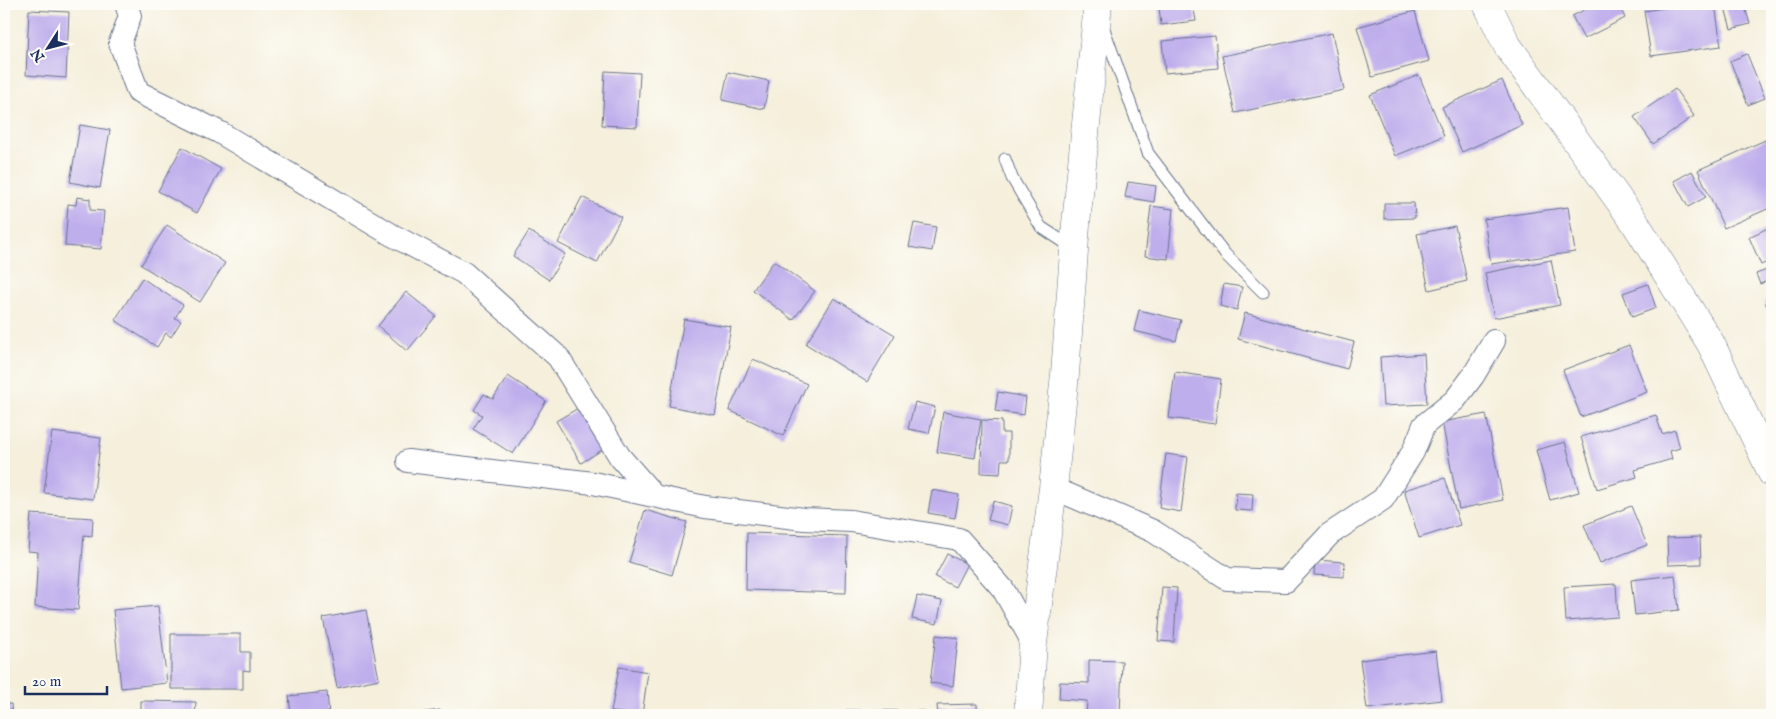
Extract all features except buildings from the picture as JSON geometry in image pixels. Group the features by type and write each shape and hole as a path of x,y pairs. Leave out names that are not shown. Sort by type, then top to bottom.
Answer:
{"main road":[{"path":"1487,4 1507,45 1634,221 1706,336 1772,472"},
{"path":"1028,715 1033,643 1053,488 1065,374 1074,249 1097,6"}],"street":[{"path":"126,4 130,16 120,43 138,92 219,132 392,236 464,274 558,357 620,457 654,496"},
{"path":"1053,488 1153,531 1227,579 1286,581 1330,534 1383,499 1413,452 1424,425 1455,400 1473,376 1494,341"},
{"path":"408,461 593,483 705,507 804,519 851,521 959,539 1003,589 1033,643"}],"lane":[{"path":"1097,6 1148,153 1225,254 1263,292"},
{"path":"1005,159 1012,178 1041,227 1074,249"}]}
